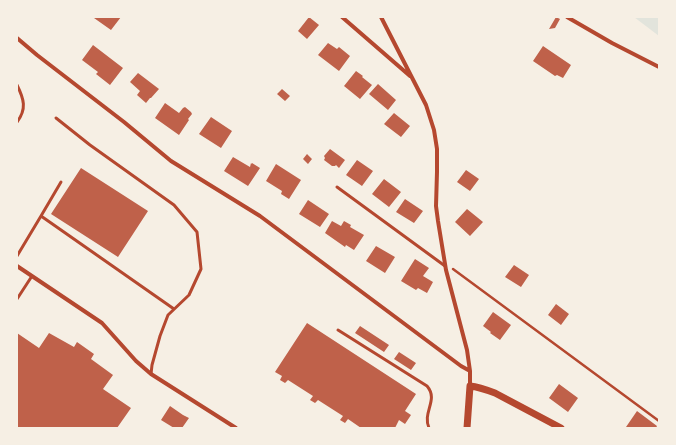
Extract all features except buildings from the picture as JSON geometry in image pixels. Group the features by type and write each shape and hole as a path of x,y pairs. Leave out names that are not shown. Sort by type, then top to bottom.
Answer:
{"street":[{"path":"342,17 412,77"},
{"path":"381,17 426,105 434,130 437,157 436,206 445,266 467,350 470,371 467,428"},
{"path":"567,17 612,43 659,67"},
{"path":"17,38 171,161 260,216 470,371"},
{"path":"17,266 102,323 136,361 151,374 236,428"},
{"path":"470,386 476,386 495,393 560,428"}],"lane":[{"path":"17,85 21,94 24,110 17,122"},
{"path":"56,118 174,205 196,232 201,269 189,295 168,315 160,336 151,374"},
{"path":"17,256 61,182"},
{"path":"337,187 445,266"},
{"path":"41,216 174,309"},
{"path":"17,299 32,276"},
{"path":"338,330 427,386 430,390 432,398 426,418 429,428"}],"path":[{"path":"445,266 456,269 659,421"}],"shaded area":[{"path":"634,17 659,17 659,36"}]}
